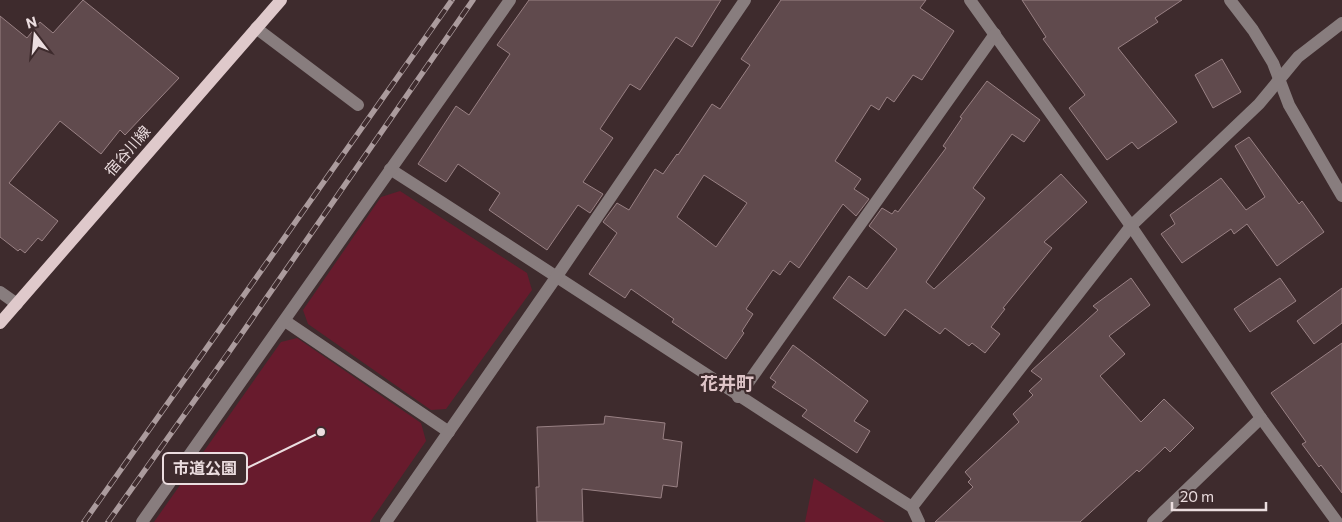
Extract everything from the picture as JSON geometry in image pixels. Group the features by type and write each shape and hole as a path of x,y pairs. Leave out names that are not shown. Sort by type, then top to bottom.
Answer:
{"main road":[{"name":"宿谷川線","path":"0,323 280,0"}],"street":[{"path":"142,522 286,321 510,0"},
{"path":"386,522 745,0"},
{"path":"970,0 1131,226 1262,418 1337,522"},
{"path":"1230,0 1253,30 1272,63 1289,105 1342,196"},
{"path":"912,507 1131,226 1259,104 1298,57 1342,23"},
{"path":"256,28 358,106"},
{"path":"738,397 995,34"},
{"path":"390,170 557,276 738,397 912,507 919,522"},
{"path":"0,292 16,304"},
{"path":"286,321 449,432"},
{"path":"1153,522 1262,418"}],"shaded area":[{"path":"400,191 527,273 532,290 446,409 431,410 308,324 303,310 381,197"},
{"path":"297,338 421,423 426,441 370,522 154,522 281,342"},
{"path":"814,478 885,522 805,522"}],"building":[{"path":"83,0 179,78 125,135 120,130 101,154 60,121 9,183 58,221 42,241 38,238 25,253 20,249 18,251 0,237 0,16 27,38 40,22 53,33"},
{"path":"529,0 721,0 692,47 676,37 640,90 630,84 600,129 613,138 583,182 603,194 590,213 578,205 547,250 489,210 500,193 458,164 446,182 418,164 456,106 469,115 510,54 497,45"},
{"path":"781,0 926,0 920,8 954,31 922,80 913,75 894,102 887,97 879,110 871,105 835,161 861,179 854,189 869,199 856,216 843,204 799,268 790,261 780,275 773,270 746,309 753,314 742,331 744,333 726,359 672,322 674,319 631,289 625,298 589,274 617,233 603,222 617,203 629,210 655,169 663,174 712,104 720,109 750,65 741,59","holes":["704,175 747,203 716,247 677,217"]},
{"path":"1022,0 1182,0 1155,18 1158,22 1118,48 1177,122 1138,149 1132,142 1107,160 1069,108 1085,95 1043,39 1046,37"},
{"path":"1222,59 1241,92 1213,108 1195,75"},
{"path":"987,81 1040,120 1024,142 1012,134 973,188 985,198 926,282 934,289 1061,174 1087,202 1044,242 1052,248 1003,308 1005,309 991,327 1000,334 985,353 972,343 969,346 945,328 940,334 905,309 885,336 833,298 849,276 867,289 897,249 869,226 882,208 892,214 895,210 898,212 946,148 943,146 962,118 960,117"},
{"path":"1249,137 1299,204 1302,201 1324,232 1277,266 1247,224 1234,234 1231,229 1182,263 1161,234 1175,224 1170,215 1221,178 1246,210 1265,197 1235,146"},
{"path":"1131,278 1150,305 1109,336 1125,354 1100,376 1141,422 1164,399 1194,428 1170,452 1165,447 1139,472 1137,470 1080,522 935,522 973,487 968,482 971,479 965,472 1019,422 1013,414 1033,395 1029,391 1042,379 1031,371 1098,310 1093,306"},
{"path":"1280,278 1296,301 1250,332 1234,309"},
{"path":"1342,288 1342,323 1314,344 1297,321"},
{"path":"1342,343 1342,493 1302,444 1306,442 1271,393"},
{"path":"793,345 868,401 854,421 870,431 857,453 802,416 807,410 772,387 776,382 770,378"},
{"path":"605,416 665,423 663,439 682,442 677,487 663,485 661,498 582,489 583,522 537,522 536,487 539,487 537,427 604,424"}],"railway":[{"path":"84,522 452,0"},
{"path":"108,522 229,352 473,0"}],"place":[{"name":"市道公園","path":"321,432"}],"district":[{"name":"花井町","path":"727,384"}]}
